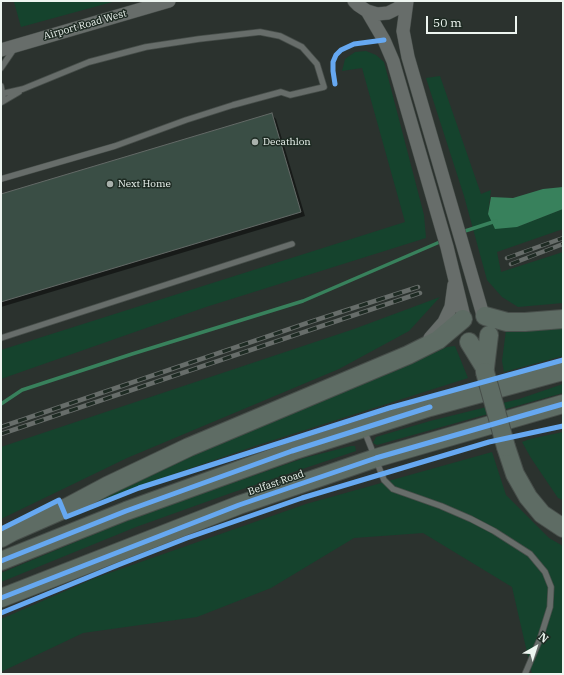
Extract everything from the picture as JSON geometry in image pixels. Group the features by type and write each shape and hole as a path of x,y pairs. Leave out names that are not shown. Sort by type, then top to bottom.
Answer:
{"highway":[{"path":"484,316 507,322 563,319"},
{"path":"1,538 60,511 107,486 189,447 408,355 438,340 464,318"},
{"path":"485,370 489,335"},
{"path":"469,342 485,370 514,474 542,514 563,528"},
{"path":"1,561 126,511 292,451 430,407 563,371"},
{"name":"Belfast Road","path":"1,598 239,505 376,458 563,404"},
{"path":"539,410 563,410"}],"street":[{"name":"Airport Road West","path":"1,50 169,1"},
{"path":"357,5 377,14 388,13 398,8 406,1"},
{"path":"406,1 404,31 408,57 484,316 490,325 489,335 482,342 469,342 461,334 460,324 464,318 472,313 484,316"},
{"path":"357,5 384,40 392,61 447,246 464,318"},
{"path":"408,355 432,336 444,322 451,307 455,280"}],"lane":[{"path":"1,179 115,146 186,120 281,92 290,95 324,87 317,64 302,47 280,36 260,32 146,47 89,62 23,89 2,94"},
{"path":"1,68 18,44"},
{"path":"1,86 2,103"},
{"path":"2,103 23,89"},
{"path":"1,338 292,244"},
{"path":"363,428 384,480 393,489 442,506 494,531 530,554 545,572 551,587 550,606 540,639 525,674"}],"shaded area":[{"path":"116,1 21,27 14,2"},
{"path":"366,51 376,55 384,62 424,215 426,238 206,307 1,379 1,350 405,222 362,68 342,71 345,59 355,52"},
{"path":"440,76 481,194 491,190 488,214 517,227 563,209 563,229 497,252 501,272 563,252 563,303 518,307 502,297 487,280 464,196 426,78"},
{"path":"563,187 563,209 517,227 495,229 488,214 491,197 513,198 543,189"},
{"path":"440,297 409,331 339,369 127,458 1,519 1,447 354,329"},
{"path":"563,325 563,356 504,372 502,361 506,330"},
{"path":"455,346 468,378 255,446 142,485 86,507 135,480 271,420 395,371 447,347"},
{"path":"563,384 563,393 377,445 373,443 376,437 430,421 519,399"},
{"path":"563,432 563,500 558,498 522,442"},
{"path":"355,446 356,451 136,527 1,582 1,573 138,516 304,458"},
{"path":"492,452 506,495 549,538 563,546 563,674 532,674 512,587 423,533 354,538 271,588 197,617 83,633 1,672 1,619 95,578 306,504"}],"building":[{"path":"272,113 301,212 1,302 1,194"}],"waterway":[{"path":"462,232 496,221"},
{"path":"1,404 22,390 303,301 442,241"}],"railway":[{"path":"507,258 563,238"},
{"path":"511,264 563,244"},
{"path":"1,427 418,287"},
{"path":"1,434 420,293"}],"cycle path":[{"path":"335,84 333,62 336,55 341,50 354,44 384,40"},
{"path":"1,529 59,500 66,517 139,488 389,408 563,360"},
{"path":"1,598 239,505 376,458 563,404"},
{"path":"1,561 126,511 292,451 430,407"},
{"path":"1,613 187,538 302,498 489,442 563,426"}],"place":[{"name":"Decathlon","path":"255,142"},
{"name":"Next Home","path":"110,184"}]}
